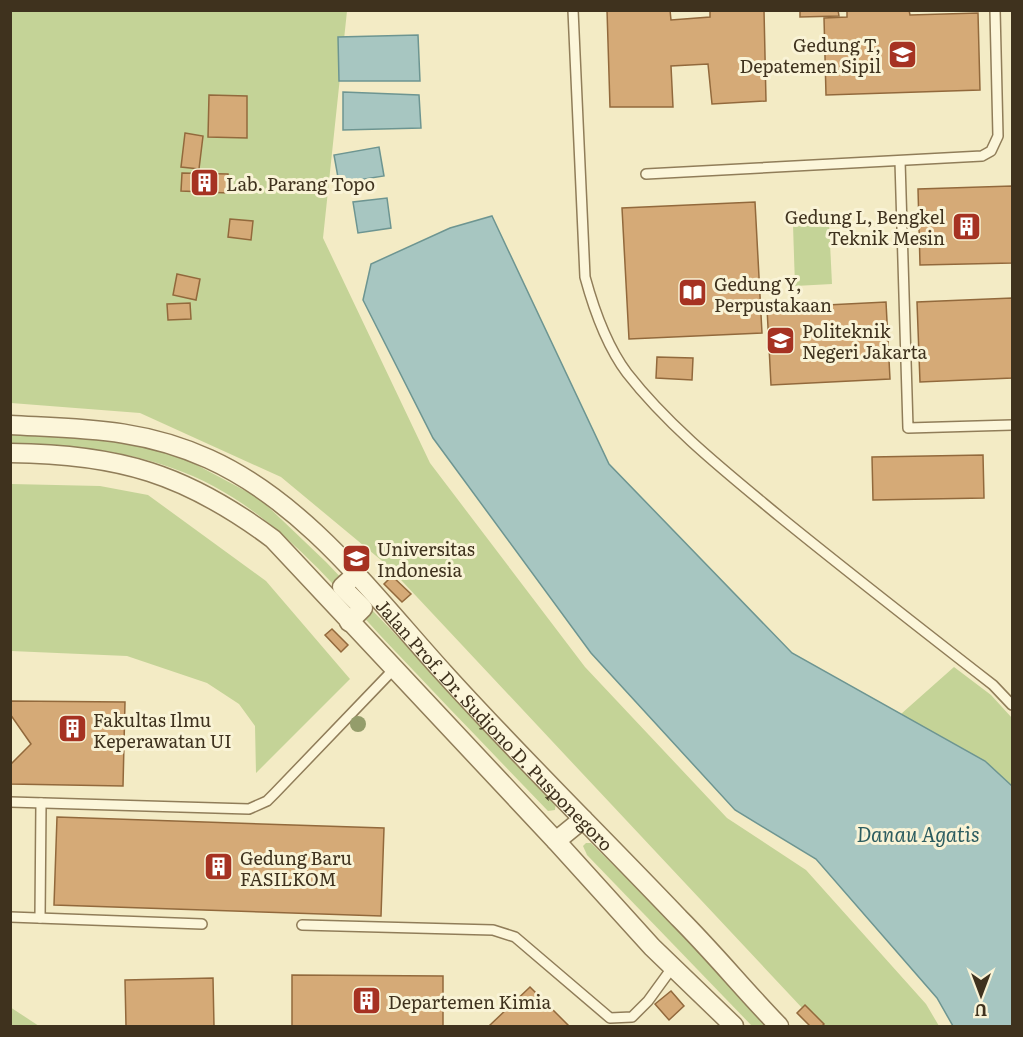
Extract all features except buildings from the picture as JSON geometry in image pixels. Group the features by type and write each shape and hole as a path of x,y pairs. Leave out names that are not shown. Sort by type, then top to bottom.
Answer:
{"street":[{"name":"Jalan Prof. Dr. Sudjono D. Pusponegoro","path":"10,425 139,434 191,451 254,485 296,518 356,574 444,673 682,921 779,1026"},
{"name":"Jalan Prof. Dr. Sudjono D. Pusponegoro","path":"10,453 107,459 161,474 200,491 238,512 273,539 672,968 734,1026"},
{"path":"349,622 363,608 342,587 356,574"},
{"path":"556,841 583,819"}],"lane":[{"path":"573,10 585,277 593,305 607,338 626,372 663,413 721,468 993,685 1012,705"},
{"path":"646,174 982,156 996,144 998,136 995,10"},
{"path":"900,161 908,428 1012,425"},
{"path":"10,802 249,808 257,806 275,794 394,669"},
{"path":"40,918 41,803"},
{"path":"10,917 202,924"},
{"path":"302,925 469,927 493,930 516,937 610,1018 632,1017 648,1001 672,968"}],"green space":[{"path":"10,11 347,11 323,238 430,463 585,667 727,818 806,870 926,1004 939,1026 819,1026 387,565 281,477 140,413 11,403"},
{"path":"829,223 832,284 795,286 793,225"},
{"path":"10,432 125,442 178,455 259,498 326,562 556,802 555,810 548,811 320,570 266,521 237,500 206,482 172,468 132,456 92,449 11,443"},
{"path":"11,484 100,486 148,495 266,581 350,679 256,773 255,726 239,704 207,683 127,656 11,651"},
{"path":"954,667 991,695 1012,718 1012,786 985,761 901,714"},
{"path":"591,843 660,911 768,1026 752,1026 587,855 583,846"},
{"path":"10,1007 39,1026 11,1026"}],"water":[{"path":"418,35 420,81 339,81 338,37"},
{"path":"343,92 419,95 421,128 343,130"},
{"path":"379,147 384,176 339,183 334,155"},
{"path":"387,198 391,228 358,233 353,202"},
{"name":"Danau Agatis","path":"492,216 609,464 792,653 985,761 1012,786 1012,1026 953,1026 937,998 816,859 735,810 591,653 433,438 363,300 371,264 450,228"}],"place":[{"name":"Gedung T, Depatemen Sipil","path":"902,54"},
{"name":"Lab. Parang Topo","path":"205,183"},
{"name":"Gedung L, Bengkel Teknik Mesin","path":"966,226"},
{"name":"Gedung Y, Perpustakaan","path":"693,293"},
{"name":"Politeknik Negeri Jakarta","path":"781,340"},
{"name":"Universitas Indonesia","path":"356,558"},
{"name":"Fakultas Ilmu Keperawatan UI","path":"72,729"},
{"name":"Gedung Baru FASILKOM","path":"219,867"},
{"name":"Departemen Kimia","path":"367,1001"}]}
